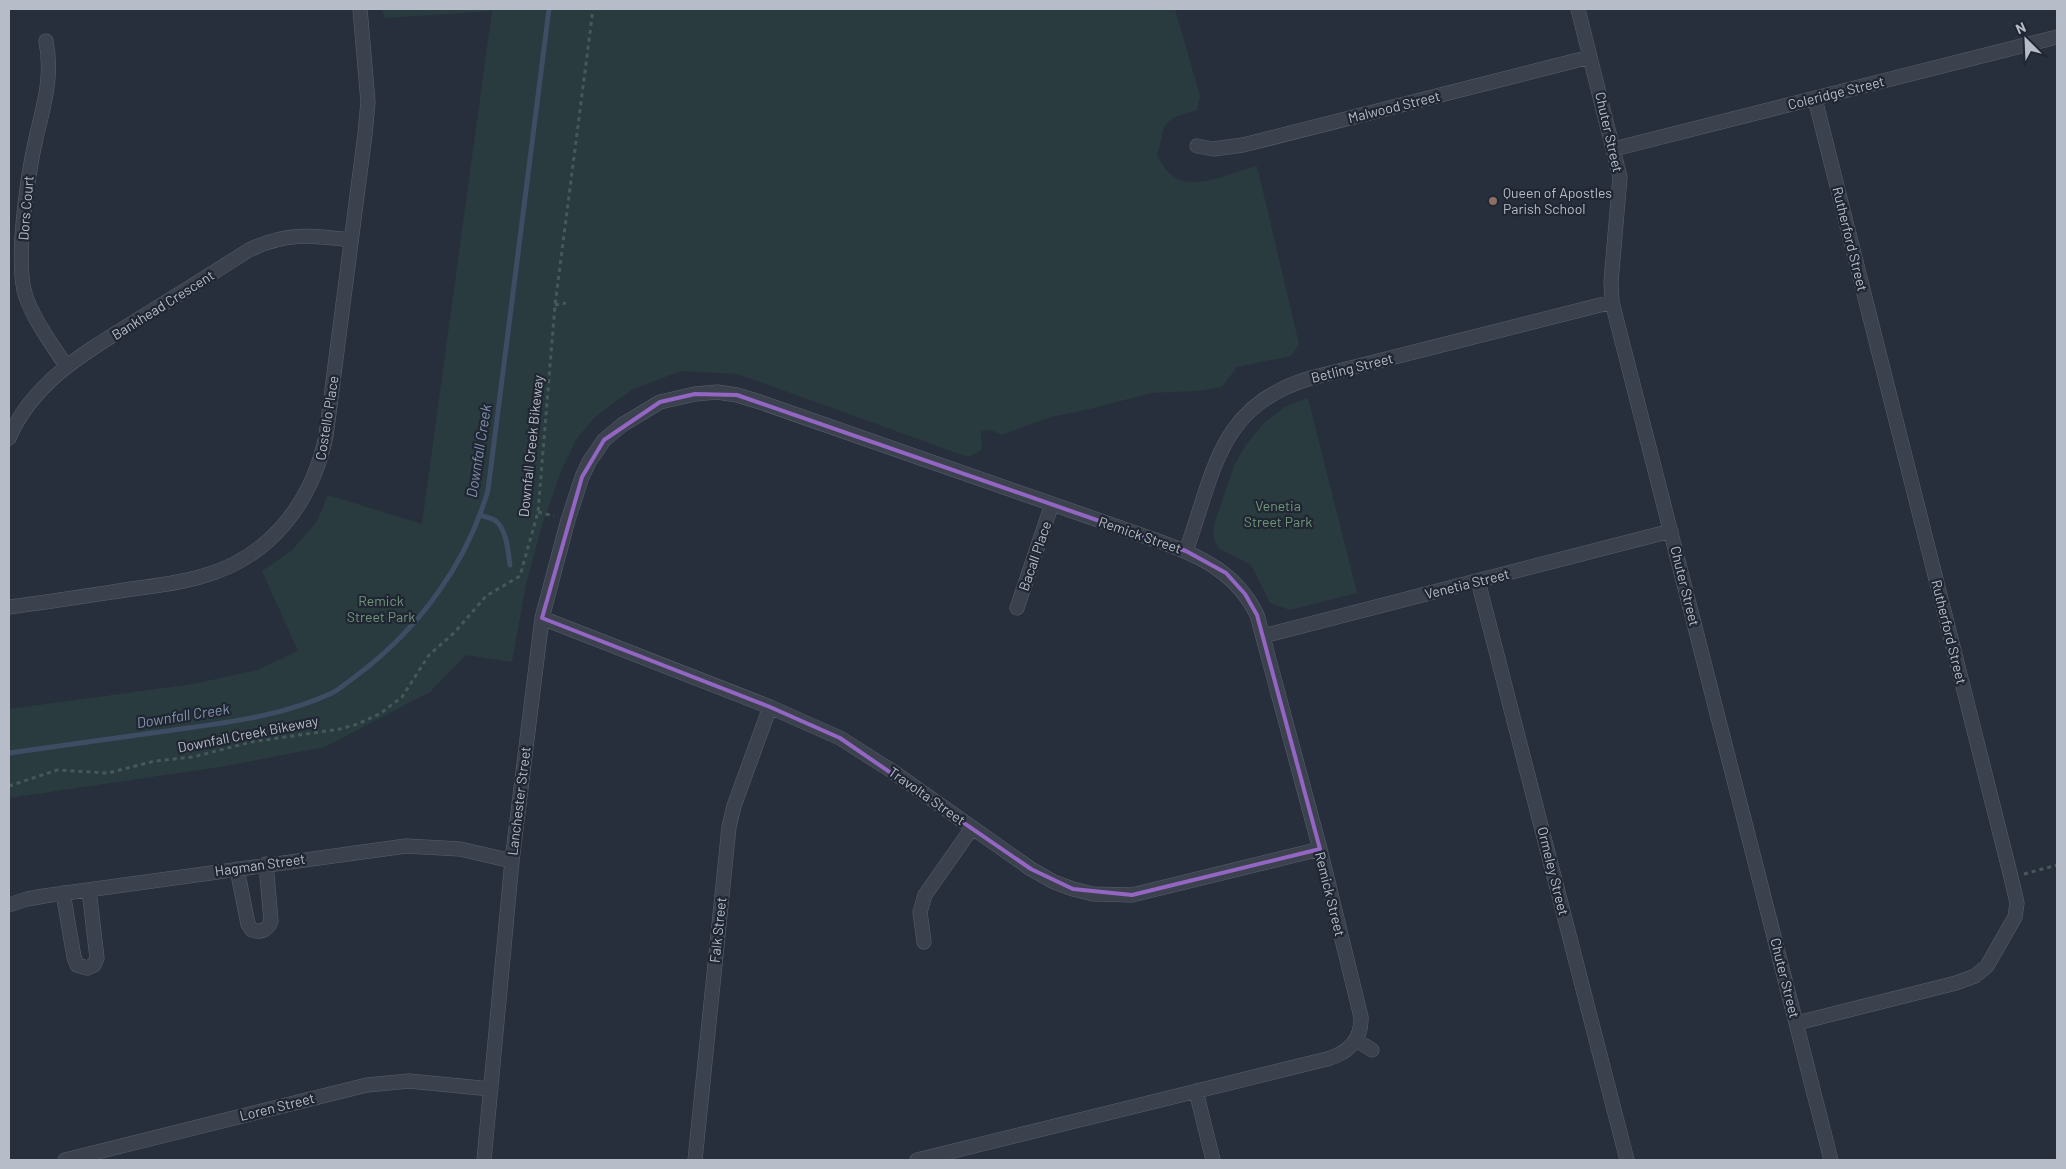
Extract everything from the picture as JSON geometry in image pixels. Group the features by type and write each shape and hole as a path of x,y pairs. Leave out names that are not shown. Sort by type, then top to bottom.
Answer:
{"street":[{"name":"Costello Place","path":"9,607 179,582 220,570 247,557 278,532 303,500 321,460 326,436 368,102 360,9"},
{"name":"Chuter Street","path":"1578,9 1614,149 1620,183 1611,282 1612,302 1831,1160"},
{"name":"Coleridge Street","path":"1614,149 2057,37"},
{"name":"Dors Court","path":"46,41 50,70 30,165 21,268 25,296 30,307 66,366"},
{"name":"Malwood Street","path":"1197,146 1213,149 1243,145 1590,57"},
{"name":"Rutherford Street","path":"1797,1023 1956,983 1979,974 1987,966 2016,912 2017,903 1815,99"},
{"name":"Bankhead Crescent","path":"9,438 23,412 66,366 260,245 296,235 351,240"},
{"name":"Betling Street","path":"1186,550 1224,442 1241,418 1266,396 1279,389 1311,378 1612,302"},
{"name":"Remick Street","path":"596,451 604,440 622,425 660,402 695,394 717,392 737,395 1186,550 1217,566 1235,582 1252,606 1263,636 1320,850 1361,1017 1360,1030 1356,1040"},
{"name":"Lanchester Street","path":"484,1160 512,861 542,618 574,498 582,477 596,451"},
{"name":"Bacall Place","path":"1017,608 1052,504"},
{"name":"Venetia Street","path":"1263,636 1671,531"},
{"name":"Ormeley Street","path":"1478,581 1627,1160"},
{"name":"Travolta Street","path":"542,618 808,722 867,754 1031,869 1054,882 1072,889 1114,896 1152,891 1320,850"},
{"name":"Falk Street","path":"694,1160 729,827 734,806 770,707"},
{"path":"924,942 920,912 925,895 972,828"},
{"name":"Hagman Street","path":"9,905 27,899 237,868 406,846 460,849 512,861"},
{"path":"237,868 248,924 252,930 260,931 267,928 271,921 266,864"},
{"path":"63,894 74,957 80,967 87,968 94,965 97,958 89,890"},
{"path":"917,1160 1336,1056 1348,1050 1356,1040 1372,1050"},
{"name":"Loren Street","path":"65,1160 366,1085 409,1081 492,1089"},
{"path":"1196,1091 1213,1160"}],"path":[{"name":"Downfall Creek Bikeway","path":"9,786 57,770 108,772 155,761 193,757 251,742 340,729 358,724 381,713 402,697 429,655 455,632 486,596 513,581 522,573 538,512 555,305 593,9"},
{"path":"555,305 566,303"},
{"path":"2011,877 2057,865"}],"highlighted area":[{"path":"695,394 737,395 1186,551 1226,573 1245,594 1257,615 1320,849 1132,895 1073,889 1031,869 840,738 770,707 542,618 582,477 604,440 660,402"}],"green space":[{"name":"Remick Street Park","path":"382,9 1175,9 1200,96 1197,110 1168,122 1163,130 1157,153 1165,168 1175,177 1187,181 1200,182 1214,179 1257,166 1299,344 1291,356 1237,367 1222,387 1197,391 1151,393 1051,417 1002,435 991,430 981,431 982,450 968,457 738,374 681,371 633,389 595,417 577,438 562,469 543,522 526,584 512,662 466,655 430,692 325,747 220,767 9,798 9,709 193,684 257,670 298,651 262,571 292,550 317,521 328,495 422,524 492,11 385,18"},
{"name":"Venetia Street Park","path":"1308,398 1357,593 1290,610 1270,603 1251,565 1218,548 1213,537 1214,525 1234,466 1245,446 1266,421 1285,407"}],"waterway":[{"name":"Downfall Creek","path":"9,753 230,722 292,708 313,701 339,689 382,655 439,592 468,543 488,490 549,9"},
{"path":"480,515 494,520 500,525 503,530 510,565"}],"place":[{"name":"Queen of Apostles Parish School","path":"1493,201"}]}
